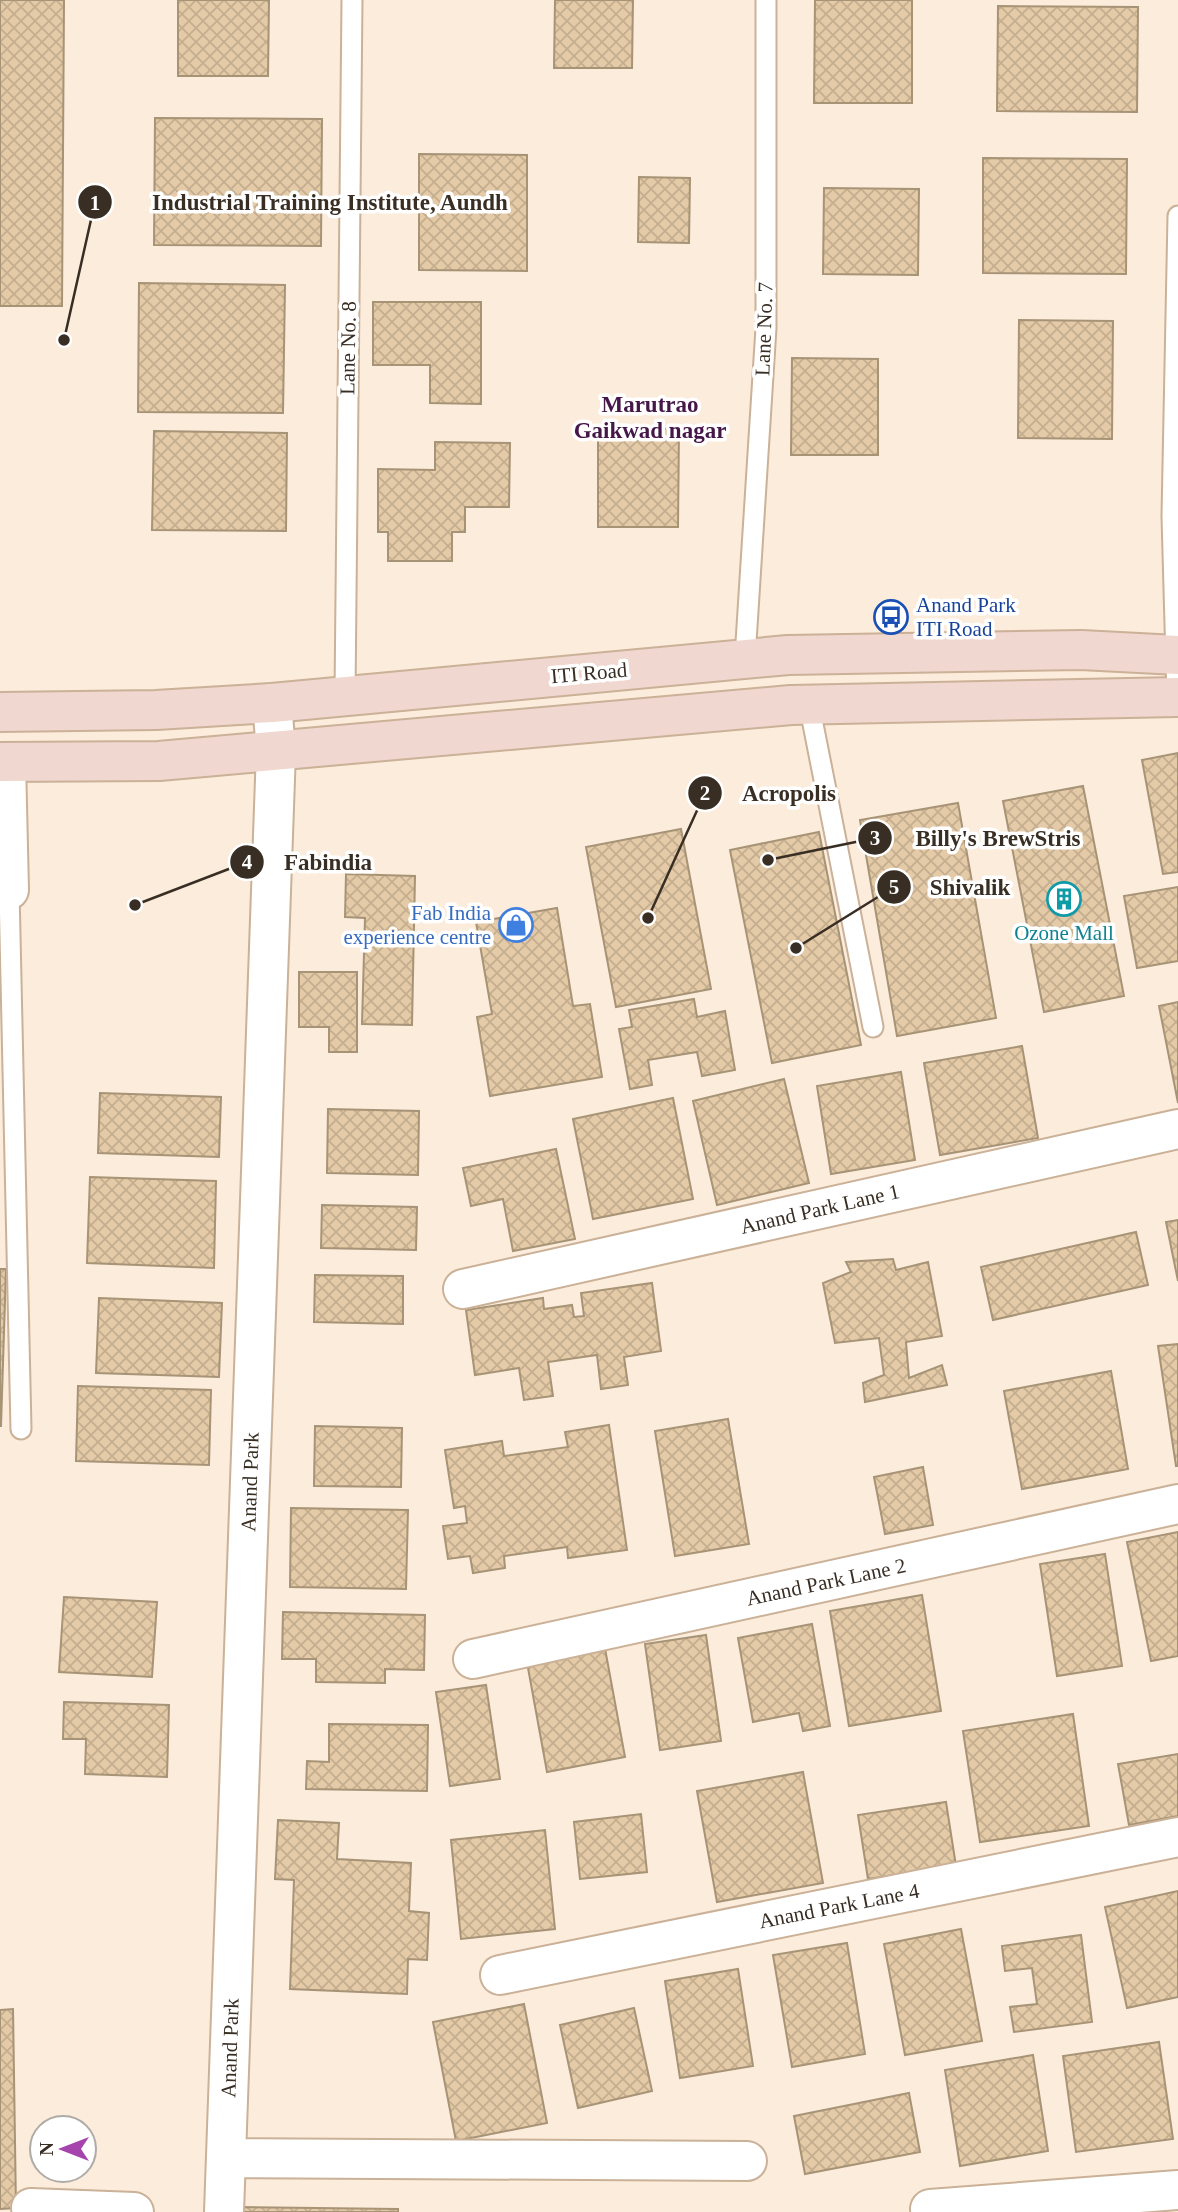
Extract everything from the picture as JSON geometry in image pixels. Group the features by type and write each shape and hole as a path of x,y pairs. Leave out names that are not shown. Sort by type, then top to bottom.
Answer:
{"main road":[{"name":"ITI Road","path":"0,712 156,710 272,703 788,655 1081,650 1178,655"},
{"path":"3,762 159,761 809,705 1178,697"}],"street":[{"name":"Anand Park","path":"224,2212 276,751 272,703"},
{"path":"3,762 9,890"},
{"name":"Anand Park Lane 1","path":"463,1289 1178,1129"},
{"name":"Anand Park Lane 2","path":"473,1659 1178,1504"},
{"name":"Anand Park Lane 4","path":"500,1975 1178,1837"},
{"path":"226,2158 747,2161"},
{"path":"930,2209 1178,2190"},
{"path":"31,2208 134,2212"}],"lane":[{"name":"Lane No. 8","path":"345,695 352,0"},
{"name":"Lane No. 7","path":"745,658 766,328 766,0"},
{"path":"1178,216 1172,516 1178,697"},
{"path":"809,705 873,1027"},
{"path":"9,890 21,1429"}],"building":[{"path":"0,0 64,0 62,306 0,306"},
{"path":"178,0 269,0 268,76 178,76"},
{"path":"555,0 633,0 632,68 554,68"},
{"path":"815,0 912,0 912,103 814,103"},
{"path":"998,6 1138,7 1137,112 997,111"},
{"path":"155,118 322,119 321,246 154,245"},
{"path":"419,154 527,155 527,271 419,270"},
{"path":"983,158 1127,159 1126,274 983,273"},
{"path":"639,177 690,178 689,243 638,242"},
{"path":"824,188 919,189 918,275 823,274"},
{"path":"139,283 285,285 283,413 138,412"},
{"path":"373,302 481,302 481,404 430,403 430,365 373,365"},
{"path":"1019,320 1113,321 1112,439 1018,438"},
{"path":"792,358 878,359 878,455 791,455"},
{"path":"598,427 679,429 678,527 598,527"},
{"path":"154,431 287,433 286,531 152,530"},
{"path":"435,442 510,443 509,507 465,507 465,532 452,532 452,561 388,561 388,532 378,532 378,469 435,470"},
{"path":"1178,753 1178,872 1163,874 1142,760"},
{"name":"Ozone Mall","path":"1083,786 1124,996 1044,1012 1003,801"},
{"path":"958,803 996,1018 897,1036 860,820"},
{"path":"681,829 711,989 616,1007 586,847"},
{"path":"819,832 861,1045 772,1063 730,850"},
{"path":"346,874 415,876 412,1025 362,1024 365,918 345,917"},
{"path":"1178,887 1178,961 1137,968 1124,896"},
{"path":"557,908 573,1006 590,1004 602,1077 490,1096 477,1017 492,1014 476,922"},
{"path":"299,972 357,972 357,1052 329,1052 329,1027 299,1027"},
{"path":"694,999 697,1017 725,1011 735,1070 702,1076 697,1052 648,1060 652,1085 630,1089 619,1029 632,1027 629,1010"},
{"path":"1178,1002 1178,1103 1159,1006"},
{"path":"1022,1046 1038,1138 940,1155 924,1063"},
{"path":"901,1072 915,1160 831,1174 817,1086"},
{"path":"784,1079 809,1183 717,1205 693,1101"},
{"path":"100,1093 221,1097 219,1157 98,1153"},
{"path":"673,1098 693,1199 593,1219 573,1119"},
{"path":"328,1109 419,1111 418,1175 327,1173"},
{"path":"556,1149 575,1239 513,1251 503,1199 471,1206 463,1168"},
{"path":"90,1177 216,1181 214,1268 87,1263"},
{"path":"322,1205 417,1207 416,1250 321,1248"},
{"path":"1178,1220 1178,1281 1166,1222"},
{"path":"1136,1232 1148,1285 993,1320 981,1267"},
{"path":"893,1259 896,1270 928,1262 942,1336 906,1342 909,1378 942,1365 947,1385 865,1402 863,1383 884,1375 879,1338 835,1343 823,1283 851,1272 846,1262"},
{"path":"0,1269 6,1269 1,1426 0,1426"},
{"path":"315,1275 403,1276 403,1324 314,1322"},
{"path":"652,1283 661,1351 624,1357 628,1385 601,1389 597,1355 548,1362 553,1396 524,1400 519,1368 475,1375 466,1310 543,1298 544,1309 572,1305 574,1317 584,1316 581,1293"},
{"path":"99,1298 222,1303 219,1377 96,1373"},
{"path":"1178,1344 1178,1466 1176,1466 1158,1346"},
{"path":"1111,1371 1128,1469 1022,1489 1004,1391"},
{"path":"78,1386 211,1390 209,1465 76,1461"},
{"path":"728,1419 749,1544 675,1556 655,1431"},
{"path":"609,1425 627,1550 568,1558 567,1547 504,1556 505,1568 473,1573 470,1556 448,1559 443,1526 467,1523 465,1506 454,1508 445,1450 502,1441 504,1456 568,1447 565,1432"},
{"path":"315,1426 402,1428 401,1487 314,1486"},
{"path":"923,1467 933,1525 885,1534 874,1477"},
{"path":"291,1508 408,1510 406,1589 290,1587"},
{"path":"1178,1532 1178,1656 1151,1661 1127,1542"},
{"path":"1105,1554 1122,1666 1057,1676 1040,1564"},
{"path":"922,1595 941,1711 849,1726 830,1611"},
{"path":"64,1597 157,1602 152,1677 59,1672"},
{"path":"283,1612 425,1615 424,1670 385,1669 385,1683 316,1682 316,1659 282,1659"},
{"path":"812,1624 830,1726 803,1731 799,1713 753,1722 738,1638"},
{"path":"706,1635 721,1741 660,1750 645,1644"},
{"path":"604,1643 625,1757 547,1772 526,1657"},
{"path":"486,1685 500,1779 450,1786 436,1692"},
{"path":"64,1702 169,1705 167,1777 85,1774 86,1739 63,1739"},
{"path":"1073,1714 1089,1826 980,1842 963,1731"},
{"path":"329,1724 428,1725 427,1791 306,1789 307,1761 329,1762"},
{"path":"1178,1754 1178,1816 1129,1825 1118,1764"},
{"path":"803,1772 823,1883 717,1902 697,1791"},
{"path":"946,1802 956,1866 868,1879 858,1815"},
{"path":"641,1814 647,1872 580,1879 574,1822"},
{"path":"278,1820 339,1823 337,1859 411,1863 409,1911 429,1913 427,1960 408,1959 407,1994 290,1989 294,1880 275,1879"},
{"path":"545,1830 555,1929 461,1939 451,1840"},
{"path":"1178,1891 1178,1997 1127,2008 1105,1907"},
{"path":"961,1929 982,2041 905,2055 884,1944"},
{"path":"1081,1935 1092,2022 1014,2032 1010,2007 1037,2004 1032,1968 1005,1971 1002,1946"},
{"path":"847,1943 865,2054 792,2067 773,1955"},
{"path":"738,1969 753,2066 680,2078 665,1981"},
{"path":"524,2004 547,2123 456,2141 433,2022"},
{"path":"634,2008 652,2091 578,2108 560,2025"},
{"path":"13,2009 16,2208 0,2209 0,2010"},
{"path":"1159,2042 1173,2139 1076,2152 1063,2056"},
{"path":"1033,2055 1048,2151 960,2166 945,2070"},
{"path":"909,2093 920,2152 805,2174 794,2116"},
{"path":"239,2207 398,2209 398,2212 239,2212"}],"place":[{"name":"Industrial Training Institute, Aundh","path":"64,340"},
{"name":"Anand Park ITI Road","path":"891,617"},
{"name":"Billy's BrewStris","path":"768,860"},
{"name":"Ozone Mall","path":"1064,899"},
{"name":"Fabindia","path":"135,905"},
{"name":"Acropolis","path":"648,918"},
{"name":"Fab India experience centre","path":"516,925"},
{"name":"Shivalik","path":"796,948"}],"district":[{"name":"Marutrao Gaikwad nagar","path":"650,417"}]}
